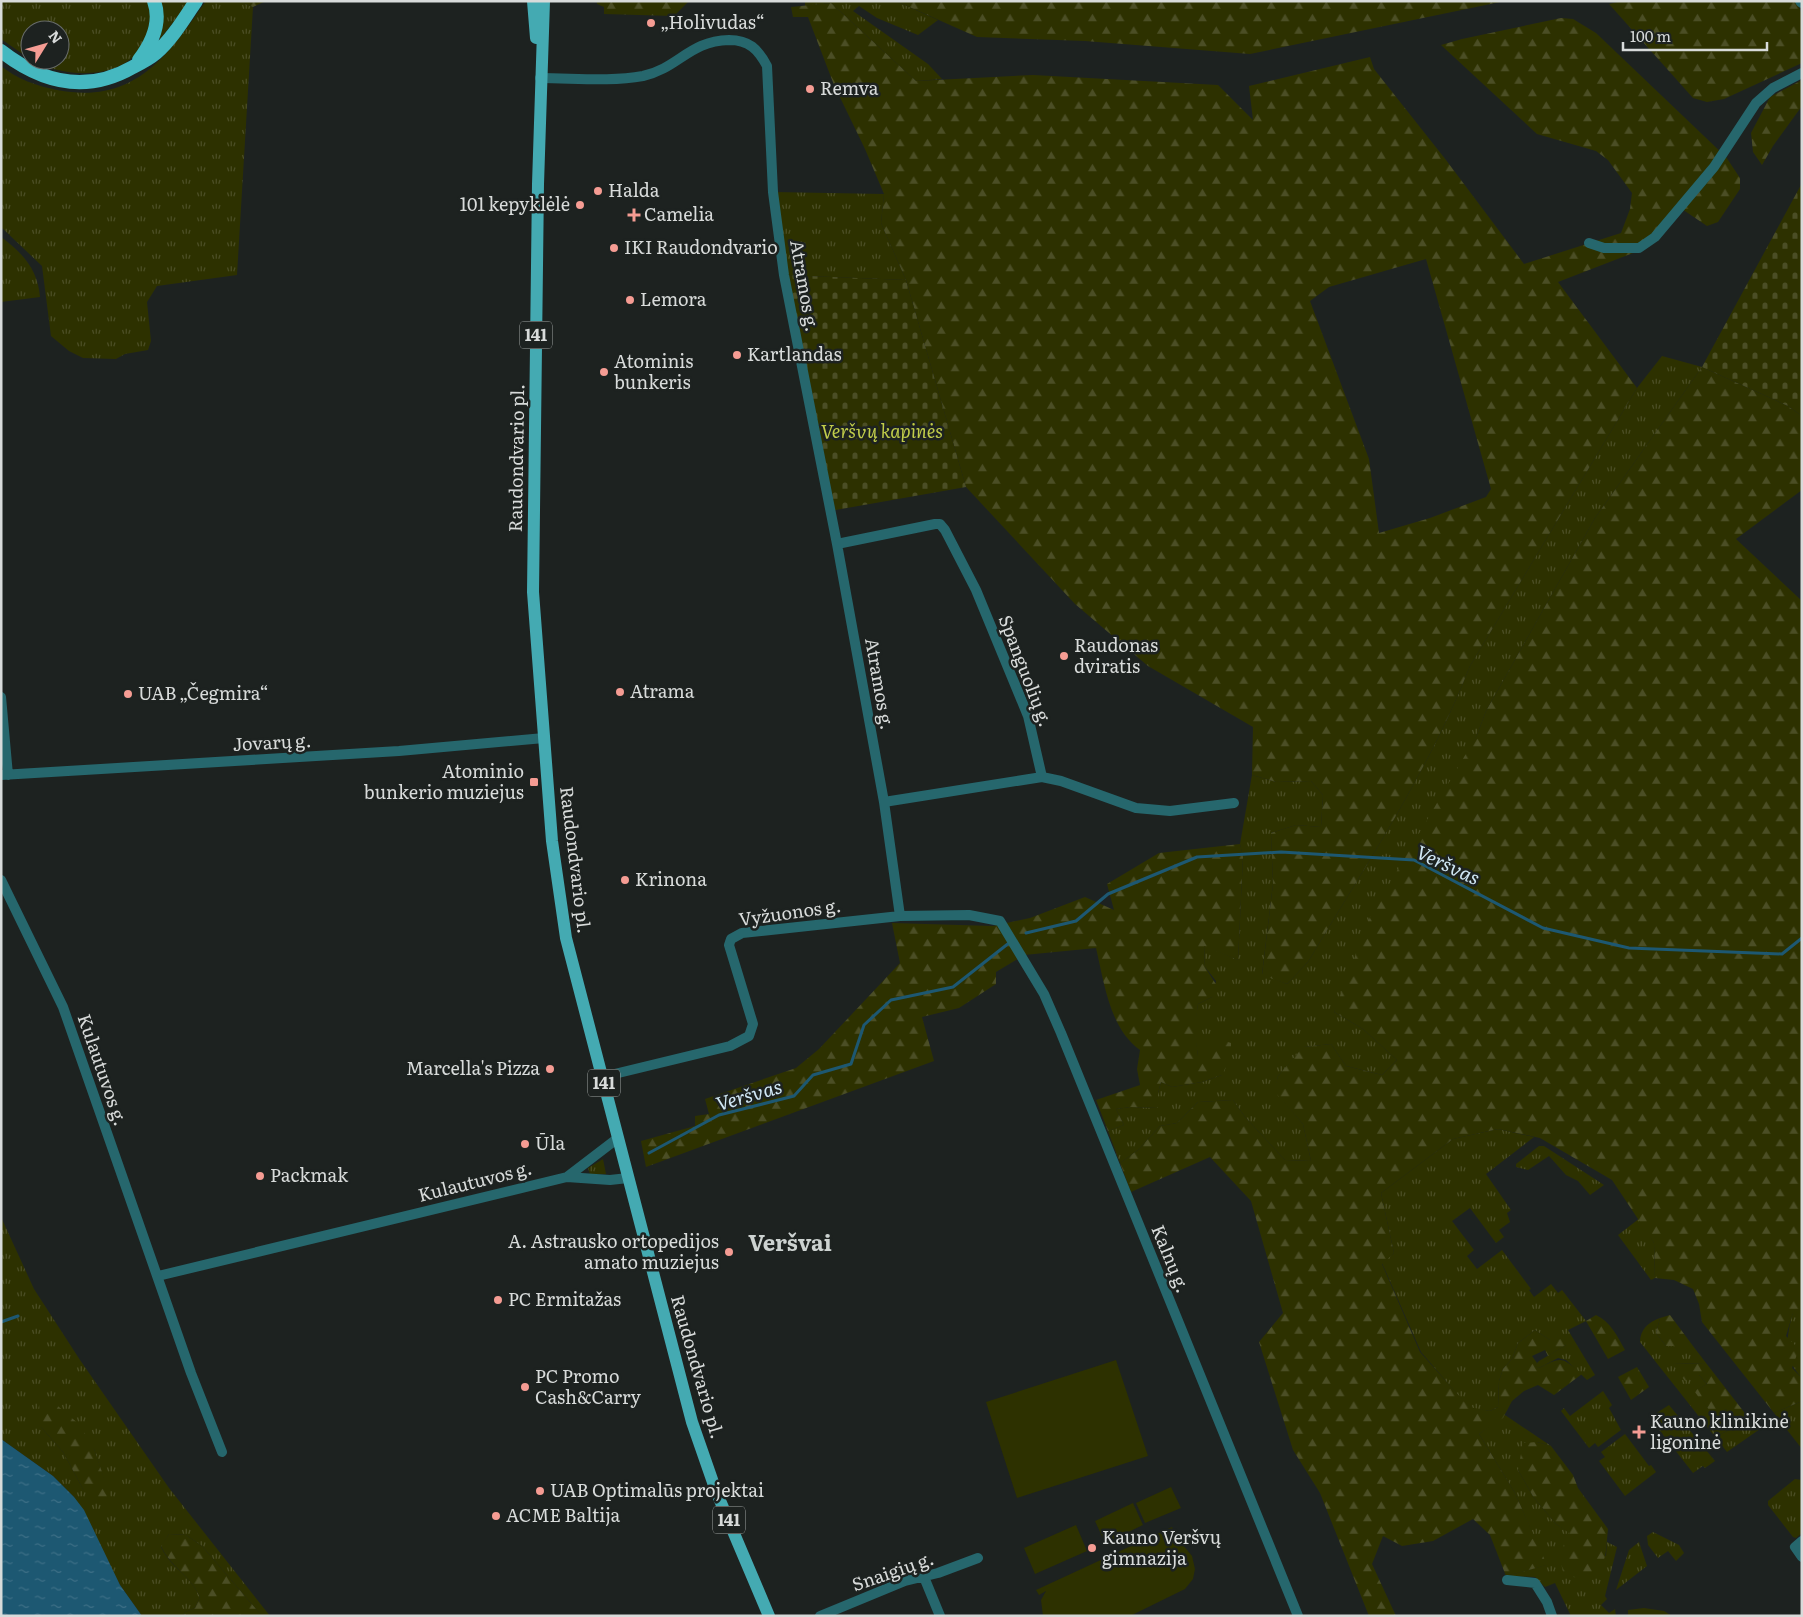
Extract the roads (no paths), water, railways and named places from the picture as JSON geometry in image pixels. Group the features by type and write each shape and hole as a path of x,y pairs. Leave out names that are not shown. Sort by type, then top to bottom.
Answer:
{"highway":[{"path":"134,67 147,51 156,28 154,1"},
{"path":"1,51 32,72 69,82 85,83 104,80 120,75 148,60 161,48 196,1"}],"main road":[{"name":"Raudondvario pl.","path":"532,1 540,78"},
{"name":"Raudondvario pl.","path":"544,1 540,78 533,592 557,882 566,938 692,1422 716,1491 769,1616"}],"street":[{"name":"Atramos g.","path":"540,78 620,78 643,76 670,66 691,50 713,41 748,42 761,55 767,66 773,192 784,275 837,544 884,802 900,916"},
{"path":"1589,243 1604,248 1640,248 1655,237 1714,167 1760,99 1773,88 1802,73"},
{"name":"Spanguolių g.","path":"837,544 940,524 945,530 976,590 1028,716 1042,777"},
{"path":"1,697 4,775"},
{"name":"Jovarų g.","path":"4,775 399,751 544,738"},
{"path":"884,802 1042,777 1061,780 1136,808 1170,811 1234,803"},
{"name":"Kulautuvos g.","path":"1,880 63,1007 191,1373 222,1452"},
{"name":"Kalnų g.","path":"900,916 969,915 1000,921 1044,994 1062,1033 1298,1616"},
{"name":"Vyžuonos g.","path":"602,1077 730,1046 750,1036 753,1024 729,944 736,935 900,916"},
{"name":"Kulautuvos g.","path":"566,1176 618,1138"},
{"name":"Kulautuvos g.","path":"158,1276 566,1176 596,1180 628,1178"},
{"path":"1798,1544 1802,1557"},
{"name":"Snaigių g.","path":"820,1616 905,1581 924,1577 978,1558"},
{"path":"924,1577 940,1616"},
{"path":"1507,1580 1534,1583 1548,1602 1552,1616"}],"water":[{"path":"1,1439 53,1476 74,1497 84,1510 120,1585 142,1616 1,1616"}],"waterway":[{"name":"Veršvas","path":"1026,933 1076,921 1108,894 1197,857 1281,852 1414,860 1543,928 1629,948 1782,954 1802,938"},
{"name":"Veršvas","path":"649,1153 719,1115 794,1096 813,1075 851,1064 864,1025 891,1000 953,987 1009,943"},
{"name":"Veršvas","path":"1,1322 18,1316"}],"place":[{"name":"„Holivudas“","path":"651,23"},
{"name":"Remva","path":"810,89"},
{"name":"Halda","path":"598,191"},
{"name":"101 kepyklėlė","path":"580,205"},
{"name":"Camelia","path":"634,215"},
{"name":"IKI Raudondvario","path":"614,248"},
{"name":"Lemora","path":"630,300"},
{"name":"Kartlandas","path":"737,355"},
{"name":"Atominis bunkeris","path":"604,372"},
{"name":"Raudonas dviratis","path":"1064,656"},
{"name":"Atrama","path":"620,692"},
{"name":"UAB „Čegmira“","path":"128,694"},
{"name":"Atominio bunkerio muziejus","path":"534,782"},
{"name":"Krinona","path":"625,880"},
{"name":"Marcella's Pizza","path":"550,1069"},
{"name":"Ūla","path":"525,1144"},
{"name":"Packmak","path":"260,1176"},
{"name":"A. Astrausko ortopedijos amato muziejus","path":"729,1252"},
{"name":"PC Ermitažas","path":"498,1300"},
{"name":"PC Promo Cash&Carry","path":"525,1387"},
{"name":"Kauno klinikinė ligoninė","path":"1639,1432"},
{"name":"UAB Optimalūs projektai","path":"540,1491"},
{"name":"ACME Baltija","path":"496,1516"},
{"name":"Kauno Veršvų gimnazija","path":"1092,1548"}],"district":[{"name":"Veršvai","path":"790,1243"}],"park label":[{"name":"Veršvų kapinės","path":"882,432"}]}
